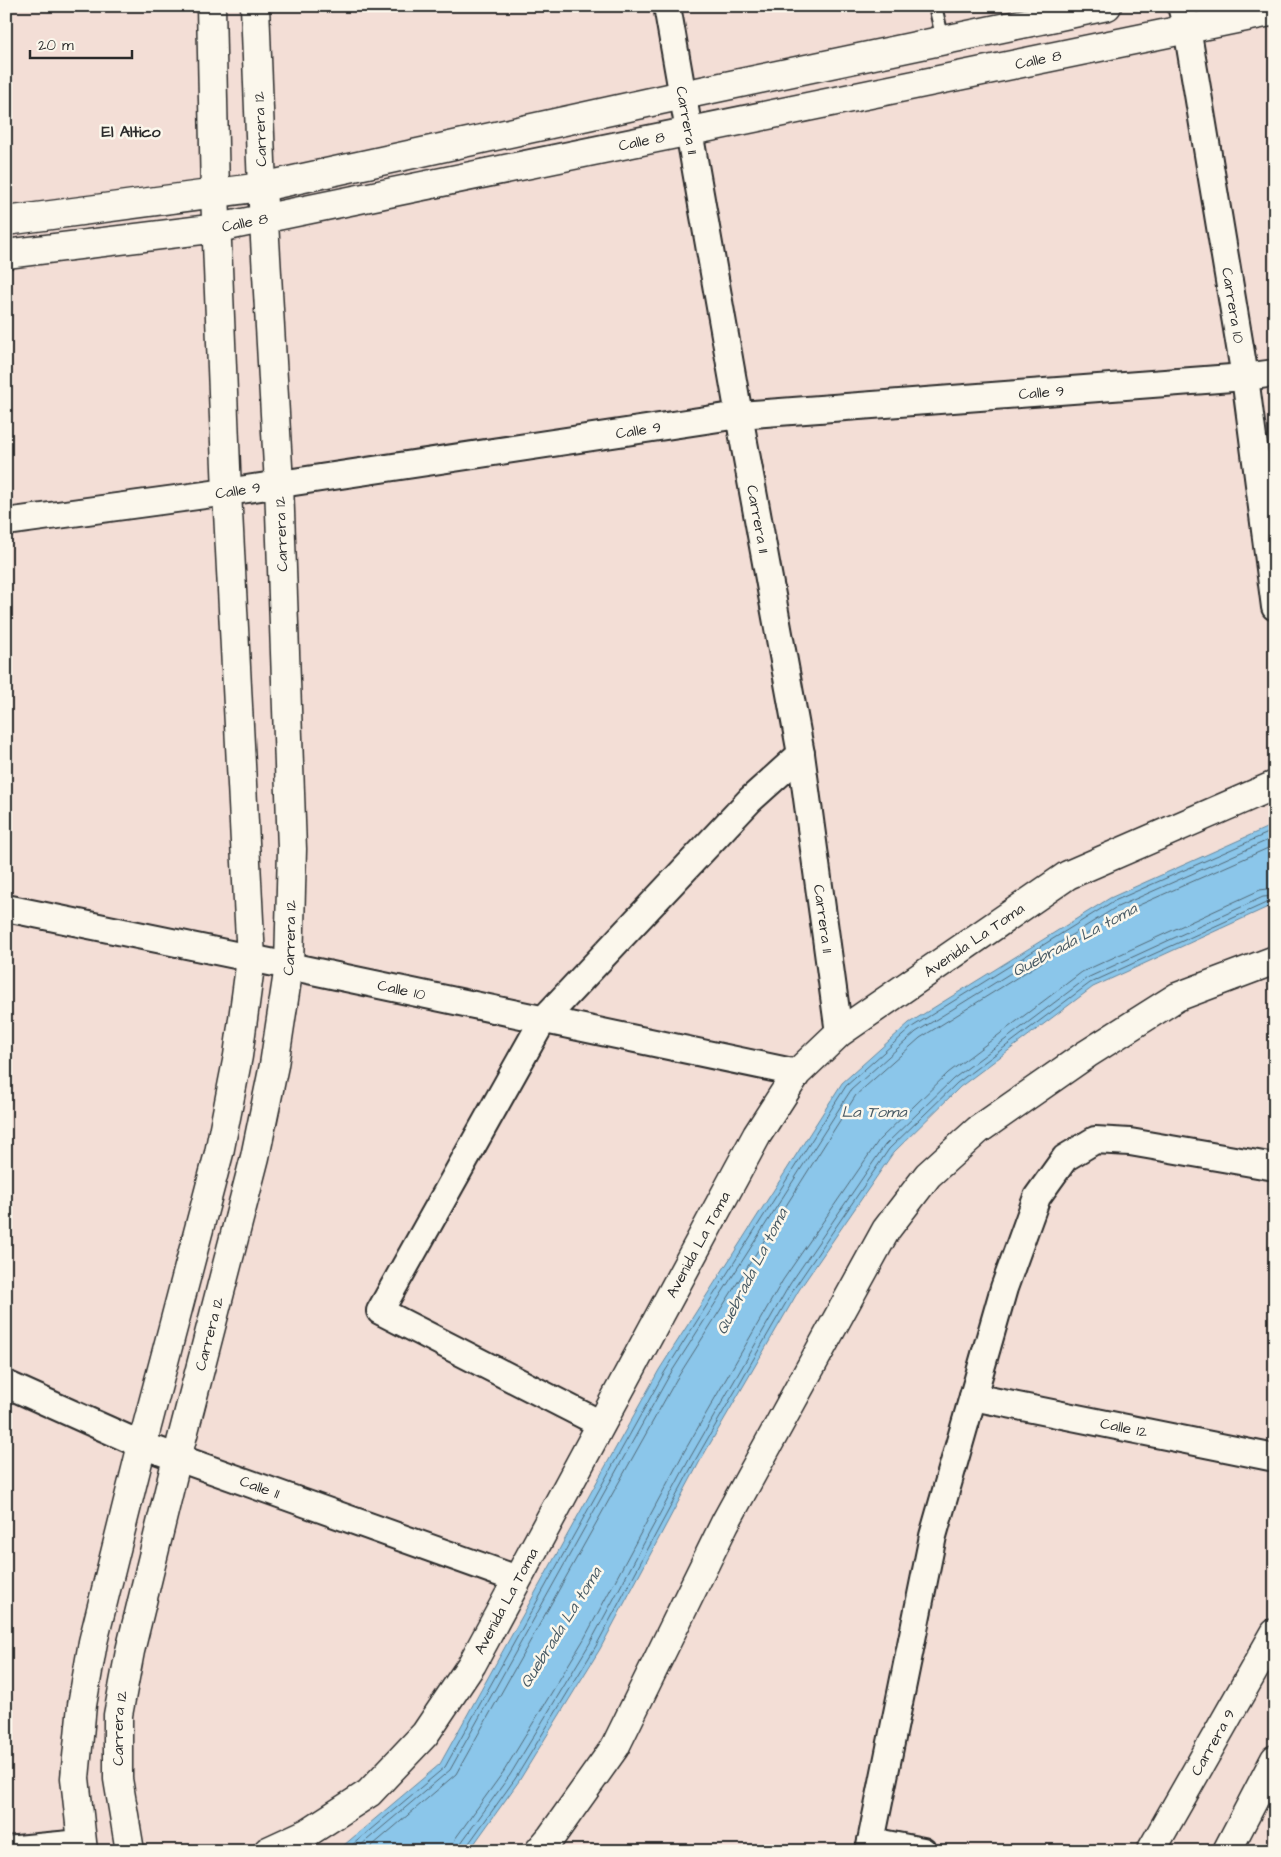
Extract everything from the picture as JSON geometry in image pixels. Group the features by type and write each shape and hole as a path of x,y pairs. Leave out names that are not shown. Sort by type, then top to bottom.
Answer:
{"main road":[{"path":"82,1847 75,1778 82,1705 93,1642 142,1445 219,1153 238,1056 251,959 227,492 218,228 215,194 211,6"},
{"name":"Carrera 12","path":"130,1851 118,1780 118,1715 130,1651 177,1458 255,1158 274,1065 289,966 292,849 279,484 262,186 255,6"},
{"name":"Calle 8","path":"6,221 215,194 262,186 1107,6"},
{"name":"Calle 8","path":"6,254 218,228 690,130 1184,17 1275,11"},
{"name":"Avenida La Toma","path":"268,1851 307,1833 369,1794 425,1734 472,1664 757,1135 797,1073 839,1033 1068,875 1275,785"},
{"path":"539,1851 615,1747 730,1514 886,1230 928,1175 978,1130 1087,1054 1177,997 1275,960"},
{"name":"Carrera 9","path":"1151,1851 1275,1633"},
{"path":"1227,1851 1275,1759"}],"street":[{"name":"Carrera 11","path":"668,6 682,95 690,130 739,415 801,754 839,1033"},
{"name":"Carrera 10","path":"1184,17 1245,377 1275,607"},
{"name":"Calle 9","path":"6,522 227,492 739,415 1245,377 1275,373"},
{"path":"601,1424 380,1311 543,1020 750,800 801,754"},
{"name":"Calle 10","path":"6,908 797,1073"},
{"path":"923,1851 870,1846 933,1536 1004,1288 1037,1197 1065,1158 1095,1140 1130,1142 1275,1167"},
{"name":"Calle 11","path":"6,1384 142,1445 518,1579"},
{"name":"Calle 12","path":"973,1397 1275,1458"},
{"path":"6,1850 82,1847"}],"lane":[{"path":"935,6 943,40"}],"water":[{"name":"La Toma","path":"1275,824 1275,907 1268,907 1093,987 960,1087 893,1153 799,1290 700,1461 600,1649 519,1781 469,1851 337,1851 440,1764 659,1370 842,1083 909,1023 1110,898"}],"district":[{"name":"El Altico","path":"131,131"}],"water label":[{"name":"Quebrada La toma","path":"1074,939"},
{"name":"Quebrada La toma","path":"751,1271"},
{"name":"Quebrada La toma","path":"560,1627"}]}
